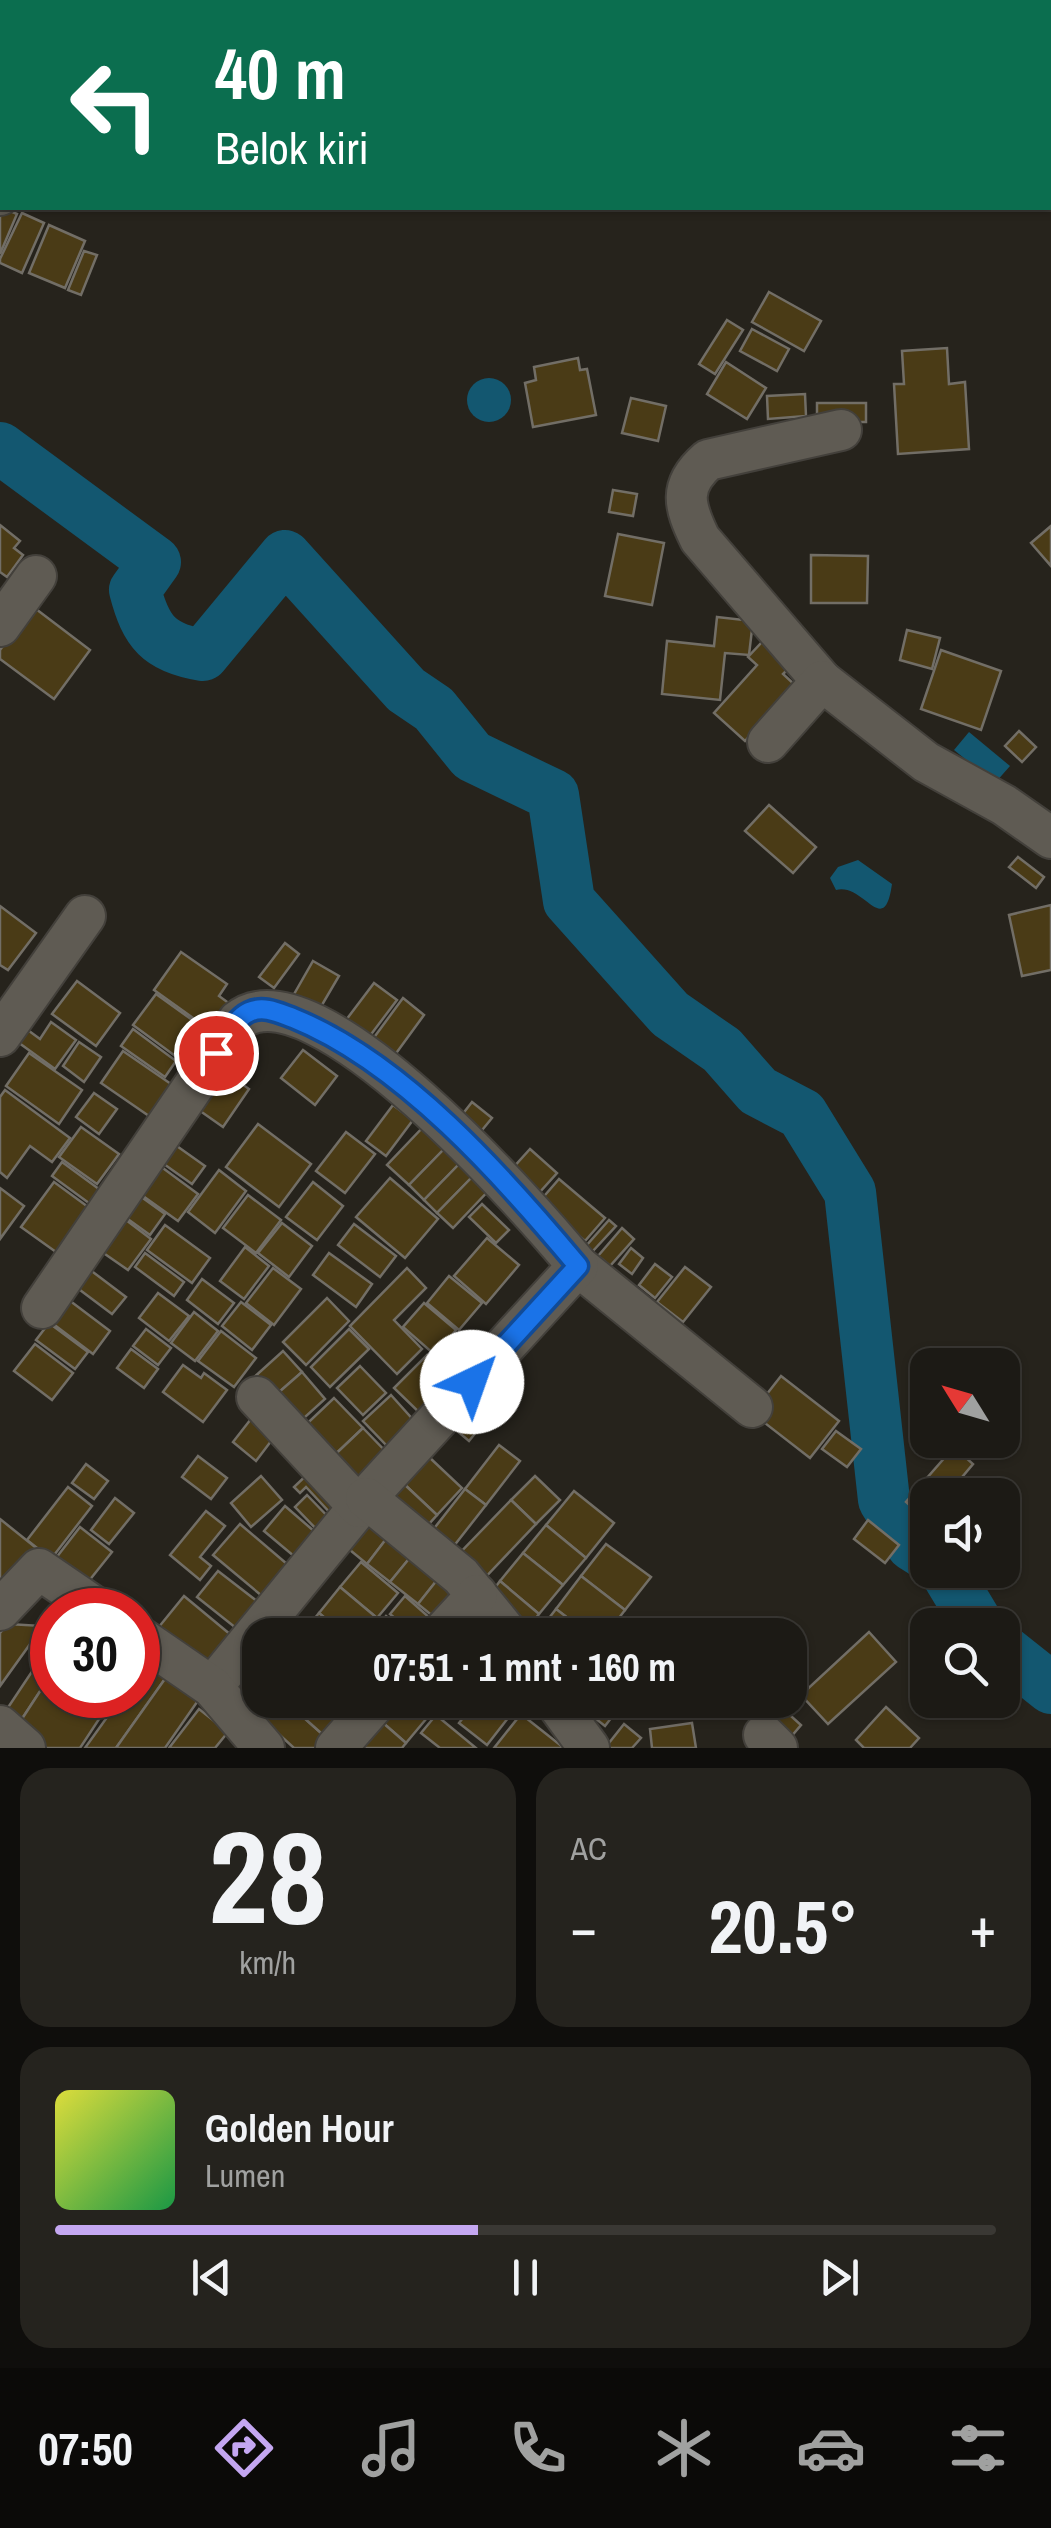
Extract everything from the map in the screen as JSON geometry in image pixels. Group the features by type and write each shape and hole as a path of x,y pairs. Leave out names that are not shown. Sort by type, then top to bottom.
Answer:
{"street":[{"path":"841,430 708,460 692,474 686,492 688,514 700,539 822,681 926,762 1004,805 1051,838"},
{"path":"0,626 36,576"},
{"path":"768,742 822,681"},
{"path":"0,1036 86,916"},
{"path":"42,1308 238,1021 248,1012 262,1009 339,1038 416,1095 539,1218 578,1266 752,1407"},
{"path":"212,1687 363,1502 578,1266"},
{"path":"257,1397 363,1502 460,1576 495,1618"},
{"path":"0,1610 39,1569 67,1588"},
{"path":"456,1618 477,1595"},
{"path":"160,1651 212,1687 264,1748"},
{"path":"336,1748 362,1718"},
{"path":"567,1718 589,1748"},
{"path":"0,1726 24,1748"}],"water":[{"path":"489,378 504,385 511,400 504,415 489,422 474,415 467,400 474,385"},
{"path":"969,732 1010,766 995,783 954,750"},
{"path":"858,860 892,884 884,907 878,908 846,890 836,890 830,878 838,867"}],"building":[{"path":"0,210 8,210 17,214 0,254"},
{"path":"22,213 44,223 22,273 0,263 0,259"},
{"path":"49,225 85,241 65,288 29,273"},
{"path":"84,251 97,255 81,295 68,290"},
{"path":"769,292 821,321 804,351 752,322"},
{"path":"727,320 743,330 715,374 699,364"},
{"path":"752,329 789,349 777,371 740,351"},
{"path":"947,348 949,384 965,382 969,449 898,454 894,384 904,384 902,351"},
{"path":"578,358 580,370 587,369 596,415 533,427 525,383 536,380 534,367"},
{"path":"726,362 766,388 747,419 707,394"},
{"path":"805,394 806,416 768,419 767,396"},
{"path":"631,398 666,406 658,441 622,433"},
{"path":"817,403 866,403 866,422 817,422"},
{"path":"613,490 637,494 633,516 609,512"},
{"path":"0,525 20,541 14,548 23,555 7,577 0,572"},
{"path":"1051,526 1051,566 1031,543"},
{"path":"618,534 664,543 652,605 605,596"},
{"path":"811,555 868,556 867,603 811,603"},
{"path":"32,606 90,650 54,699 0,659 0,650"},
{"path":"717,617 753,621 749,655 725,653 720,700 662,694 667,641 714,646"},
{"path":"907,630 940,638 932,669 900,660"},
{"path":"762,642 790,667 783,674 795,685 745,741 714,713 757,665 748,657"},
{"path":"941,650 1001,671 981,730 921,709"},
{"path":"1019,731 1036,747 1022,762 1005,746"},
{"path":"769,805 816,847 793,873 745,831"},
{"path":"1018,857 1044,877 1036,888 1009,867"},
{"path":"1051,905 1051,970 1022,976 1009,915"},
{"path":"0,906 36,933 8,970 0,965"},
{"path":"285,943 299,954 274,988 259,977"},
{"path":"181,952 227,984 219,996 234,1007 214,1033 154,990"},
{"path":"313,961 339,976 319,1010 293,996"},
{"path":"77,981 120,1013 96,1046 52,1014"},
{"path":"374,983 397,1000 363,1045 340,1028"},
{"path":"156,994 216,1037 193,1069 133,1025"},
{"path":"403,998 424,1015 389,1063 367,1047"},
{"path":"51,1022 76,1040 55,1069 15,1040 25,1028 40,1039"},
{"path":"133,1029 176,1061 165,1077 121,1046"},
{"path":"79,1042 101,1057 84,1082 63,1066"},
{"path":"303,1050 337,1076 315,1105 281,1078"},
{"path":"123,1051 171,1084 149,1116 101,1083"},
{"path":"29,1053 82,1090 59,1124 6,1086"},
{"path":"212,1063 249,1089 223,1127 186,1101"},
{"path":"5,1090 70,1138 52,1162 30,1146 7,1178 0,1172 0,1097"},
{"path":"94,1093 117,1109 99,1134 76,1117"},
{"path":"472,1102 492,1118 478,1135 458,1120"},
{"path":"393,1105 413,1120 386,1156 366,1141"},
{"path":"258,1124 311,1164 279,1207 226,1167"},
{"path":"426,1124 448,1145 409,1185 387,1165"},
{"path":"81,1127 119,1154 97,1184 59,1157"},
{"path":"346,1132 375,1154 345,1193 316,1171"},
{"path":"174,1144 205,1166 192,1184 161,1162"},
{"path":"448,1145 464,1159 424,1200 409,1185"},
{"path":"530,1149 557,1173 539,1193 512,1169"},
{"path":"464,1159 477,1172 437,1213 424,1200"},
{"path":"62,1162 103,1192 93,1206 52,1176"},
{"path":"156,1163 198,1194 178,1221 136,1191"},
{"path":"219,1170 246,1191 215,1233 188,1212"},
{"path":"477,1172 492,1187 453,1228 437,1213"},
{"path":"390,1178 438,1219 405,1258 356,1217"},
{"path":"559,1179 605,1218 585,1241 539,1202"},
{"path":"54,1182 95,1212 63,1257 21,1227"},
{"path":"313,1182 343,1206 317,1240 286,1217"},
{"path":"0,1188 24,1206 0,1239"},
{"path":"248,1195 281,1220 256,1253 223,1228"},
{"path":"140,1196 165,1214 150,1235 125,1217"},
{"path":"482,1204 509,1230 496,1243 469,1217"},
{"path":"126,1220 151,1239 128,1270 102,1252"},
{"path":"609,1220 616,1226 592,1252 586,1246"},
{"path":"282,1223 312,1246 289,1277 258,1253"},
{"path":"354,1224 396,1256 380,1277 338,1245"},
{"path":"165,1225 210,1258 192,1283 147,1250"},
{"path":"622,1228 634,1239 610,1266 598,1256"},
{"path":"487,1238 519,1265 486,1304 454,1276"},
{"path":"245,1247 269,1266 244,1299 220,1281"},
{"path":"631,1248 643,1258 632,1274 619,1264"},
{"path":"145,1253 184,1282 174,1296 135,1267"},
{"path":"329,1253 372,1284 356,1307 313,1275"},
{"path":"81,1263 126,1297 112,1314 68,1281"},
{"path":"655,1264 672,1277 655,1298 639,1285"},
{"path":"685,1267 711,1287 683,1322 657,1302"},
{"path":"273,1268 301,1289 274,1325 246,1303"},
{"path":"407,1268 426,1288 394,1320 422,1349 397,1374 350,1326"},
{"path":"449,1276 482,1303 459,1330 427,1303"},
{"path":"202,1279 234,1303 218,1324 187,1300"},
{"path":"57,1291 110,1331 93,1354 40,1314"},
{"path":"158,1293 189,1316 169,1341 139,1318"},
{"path":"327,1298 349,1321 306,1365 283,1342"},
{"path":"241,1302 271,1325 252,1350 222,1326"},
{"path":"424,1303 456,1330 435,1355 403,1327"},
{"path":"194,1312 218,1331 195,1361 171,1343"},
{"path":"49,1323 88,1352 75,1369 36,1340"},
{"path":"146,1329 171,1348 158,1365 133,1346"},
{"path":"349,1329 369,1349 330,1387 311,1367"},
{"path":"221,1331 256,1358 234,1387 198,1361"},
{"path":"35,1344 73,1373 52,1400 14,1371"},
{"path":"131,1349 158,1369 144,1388 117,1368"},
{"path":"283,1351 302,1372 270,1400 251,1380"},
{"path":"427,1355 458,1386 426,1419 394,1388"},
{"path":"183,1365 201,1378 204,1373 227,1390 203,1422 163,1392"},
{"path":"360,1366 386,1393 363,1415 337,1388"},
{"path":"302,1372 325,1399 294,1427 270,1400"},
{"path":"781,1376 839,1421 810,1458 752,1413"},
{"path":"391,1395 416,1423 389,1448 363,1421"},
{"path":"334,1398 363,1428 324,1465 295,1435"},
{"path":"466,1404 486,1420 469,1441 449,1424"},
{"path":"258,1410 281,1428 256,1461 233,1442"},
{"path":"363,1428 390,1456 352,1493 324,1465"},
{"path":"836,1431 861,1449 847,1467 822,1449"},
{"path":"499,1445 520,1461 486,1505 465,1489"},
{"path":"198,1456 227,1478 211,1499 182,1477"},
{"path":"429,1457 462,1488 437,1515 404,1484"},
{"path":"944,1458 966,1458 973,1464 961,1478 927,1478"},
{"path":"86,1464 108,1481 94,1499 72,1483"},
{"path":"315,1467 349,1503 334,1517 306,1487 300,1493 294,1487"},
{"path":"261,1476 282,1500 251,1527 231,1503"},
{"path":"535,1476 560,1500 536,1524 511,1500"},
{"path":"404,1484 437,1515 421,1533 387,1503"},
{"path":"68,1487 92,1506 51,1559 27,1540"},
{"path":"465,1489 486,1505 446,1556 425,1540"},
{"path":"574,1491 614,1523 586,1558 546,1525"},
{"path":"307,1495 334,1523 322,1535 295,1507"},
{"path":"115,1498 134,1513 109,1544 91,1530"},
{"path":"511,1500 536,1524 479,1584 454,1559"},
{"path":"285,1506 315,1532 295,1557 264,1531"},
{"path":"365,1508 393,1530 367,1564 339,1541"},
{"path":"206,1511 225,1526 200,1557 211,1566 200,1580 170,1555"},
{"path":"0,1519 40,1551 11,1587 0,1578"},
{"path":"868,1520 899,1545 885,1563 854,1539"},
{"path":"240,1524 294,1570 268,1601 213,1555"},
{"path":"546,1525 586,1558 563,1585 523,1553"},
{"path":"80,1527 112,1552 88,1582 56,1558"},
{"path":"393,1530 417,1549 390,1582 367,1564"},
{"path":"606,1544 651,1577 625,1610 581,1576"},
{"path":"417,1549 445,1570 418,1604 390,1582"},
{"path":"523,1553 563,1585 539,1614 500,1581"},
{"path":"361,1562 398,1593 377,1618 340,1587"},
{"path":"445,1570 466,1588 443,1618 435,1618 418,1604"},
{"path":"218,1571 262,1605 252,1618 242,1618 241,1632 197,1597"},
{"path":"581,1576 625,1610 619,1618 568,1618 556,1609"},
{"path":"500,1581 539,1614 536,1618 504,1618 484,1602"},
{"path":"340,1587 377,1618 325,1618 319,1613"},
{"path":"184,1596 237,1640 211,1672 160,1630"},
{"path":"405,1596 430,1618 395,1618 390,1614"},
{"path":"556,1609 568,1618 549,1618"},
{"path":"8,1624 30,1625 30,1644 0,1686 0,1633"},
{"path":"869,1632 896,1662 828,1724 807,1701 807,1689"},
{"path":"160,1660 172,1669 160,1686"},
{"path":"172,1669 204,1692 165,1748 116,1748 137,1718 160,1718 160,1686"},
{"path":"242,1671 242,1696 227,1683"},
{"path":"30,1674 30,1707 16,1728 1,1718"},
{"path":"30,1707 30,1718 100,1718 80,1748 46,1748 16,1728"},
{"path":"886,1707 919,1738 910,1748 864,1748 856,1740"},
{"path":"199,1709 228,1732 215,1748 169,1748"},
{"path":"107,1718 137,1718 116,1748 85,1748"},
{"path":"261,1718 304,1718 330,1741 323,1748 294,1748"},
{"path":"304,1718 344,1718 347,1721 330,1741"},
{"path":"372,1718 377,1718 406,1743 402,1748 355,1748"},
{"path":"377,1718 427,1718 406,1743"},
{"path":"434,1718 440,1718 476,1748 440,1748 421,1733"},
{"path":"463,1718 508,1718 487,1745 459,1723"},
{"path":"518,1718 526,1718 564,1748 494,1748"},
{"path":"595,1718 611,1718 605,1726"},
{"path":"771,1718 793,1718 801,1725 784,1745 764,1726"},
{"path":"692,1723 696,1748 652,1748 650,1729"},
{"path":"624,1724 641,1738 632,1748 605,1748"}],"waterway":[{"path":"0,448 155,562 135,590 144,617 165,642 203,655 285,556 406,690 434,709 472,756 553,795 569,901 670,1014 722,1050 758,1091 802,1114 850,1192 884,1500 910,1542"},
{"path":"956,1588 968,1608"},
{"path":"1020,1663 1051,1688"}],"route":[{"path":"216,1053 238,1021 248,1012 262,1009 339,1038 416,1095 539,1218 578,1266 472,1382"}]}
